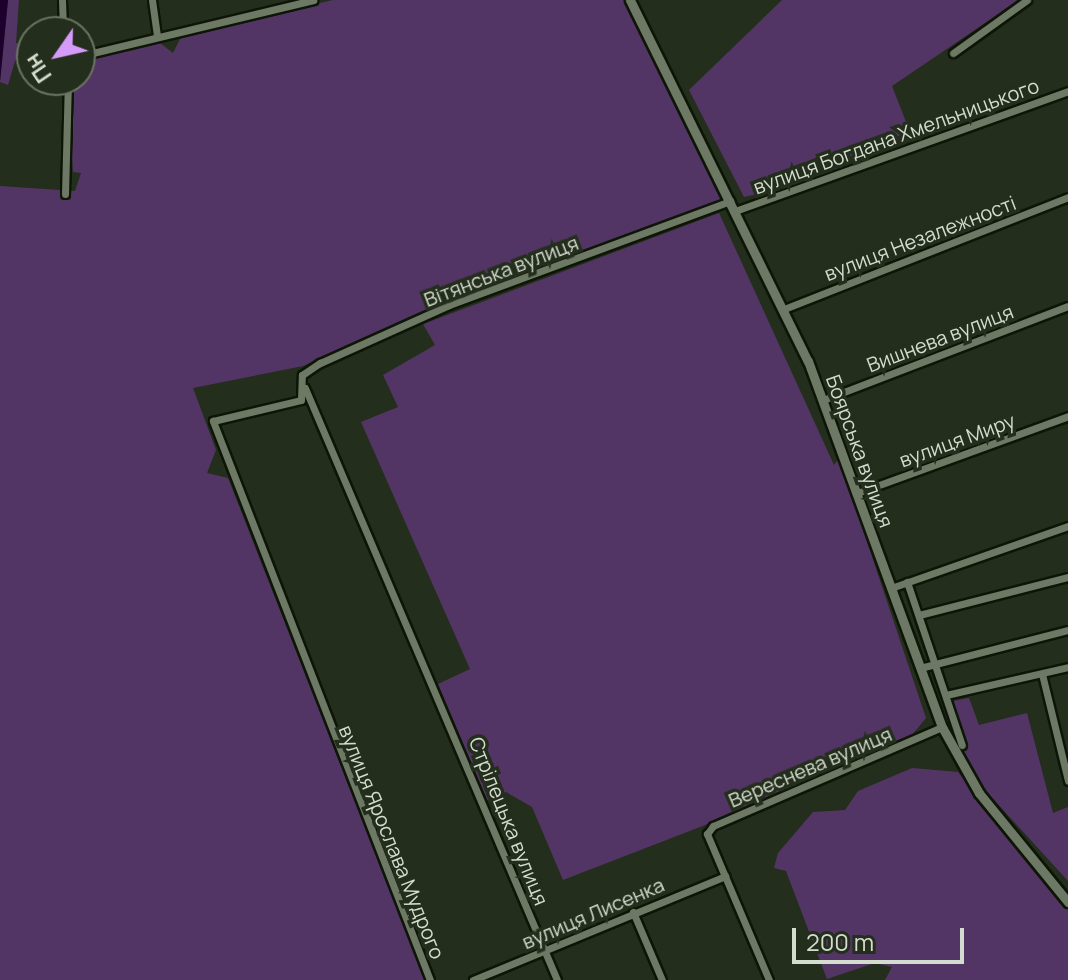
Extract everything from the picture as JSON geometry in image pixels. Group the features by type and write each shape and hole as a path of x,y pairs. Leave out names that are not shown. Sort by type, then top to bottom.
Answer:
{"street":[{"path":"152,0 157,37"},
{"path":"269,0 270,11"},
{"path":"96,52 313,0"},
{"name":"Боярська вулиця","path":"630,0 784,309 823,400 942,727 979,793 1068,902"},
{"path":"953,53 1027,0"},
{"name":"вулиця Богдана Хмельницького","path":"735,211 1068,91"},
{"path":"65,194 68,96"},
{"name":"вулиця Незалежності","path":"784,309 1068,197"},
{"name":"Вітянська вулиця","path":"323,715 212,427 219,418 301,400 305,371 449,305 730,201"},
{"name":"Вишнева вулиця","path":"823,400 1068,306"},
{"name":"Стрілецька вулиця","path":"305,388 431,675 557,980"},
{"name":"вулиця Миру","path":"857,493 1068,416"},
{"path":"891,588 1068,526"},
{"path":"919,615 1068,577"},
{"path":"907,582 962,745"},
{"path":"920,668 1068,630"},
{"path":"946,695 1068,667"},
{"path":"1042,674 1068,781"},
{"name":"вулиця Ярослава Мудрого","path":"323,715 430,980"},
{"name":"Вереснева вулиця","path":"769,980 707,834 713,826 942,727"},
{"name":"вулиця Лисенка","path":"473,980 725,876"},
{"path":"633,912 662,980"}],"shaded area":[{"path":"0,0 8,0 0,81"},
{"path":"8,0 19,0 16,60 8,85 0,82"},
{"path":"333,0 623,0 721,200 713,211 405,320 303,366 193,388 216,450 207,473 228,478 425,980 0,980 0,186 75,191 81,173 73,172 70,96 96,96 96,53 156,40 173,53 182,35"},
{"path":"782,0 1019,0 892,86 912,137 904,144 860,153 852,164 801,182 793,172 788,187 744,197 689,90"},
{"path":"719,213 834,465 839,458 926,718 907,741 850,769 563,880 532,807 506,792 487,800 438,684 470,669 361,422 398,407 383,375 435,345 423,324"},
{"path":"969,698 979,725 1027,713 1053,813 1068,807 1068,881 984,789 948,724 942,703"},
{"path":"912,768 958,772 1068,909 1068,980 885,980 892,967 875,963 827,979 786,871 774,868 778,853 813,812 845,810 858,791"}]}
